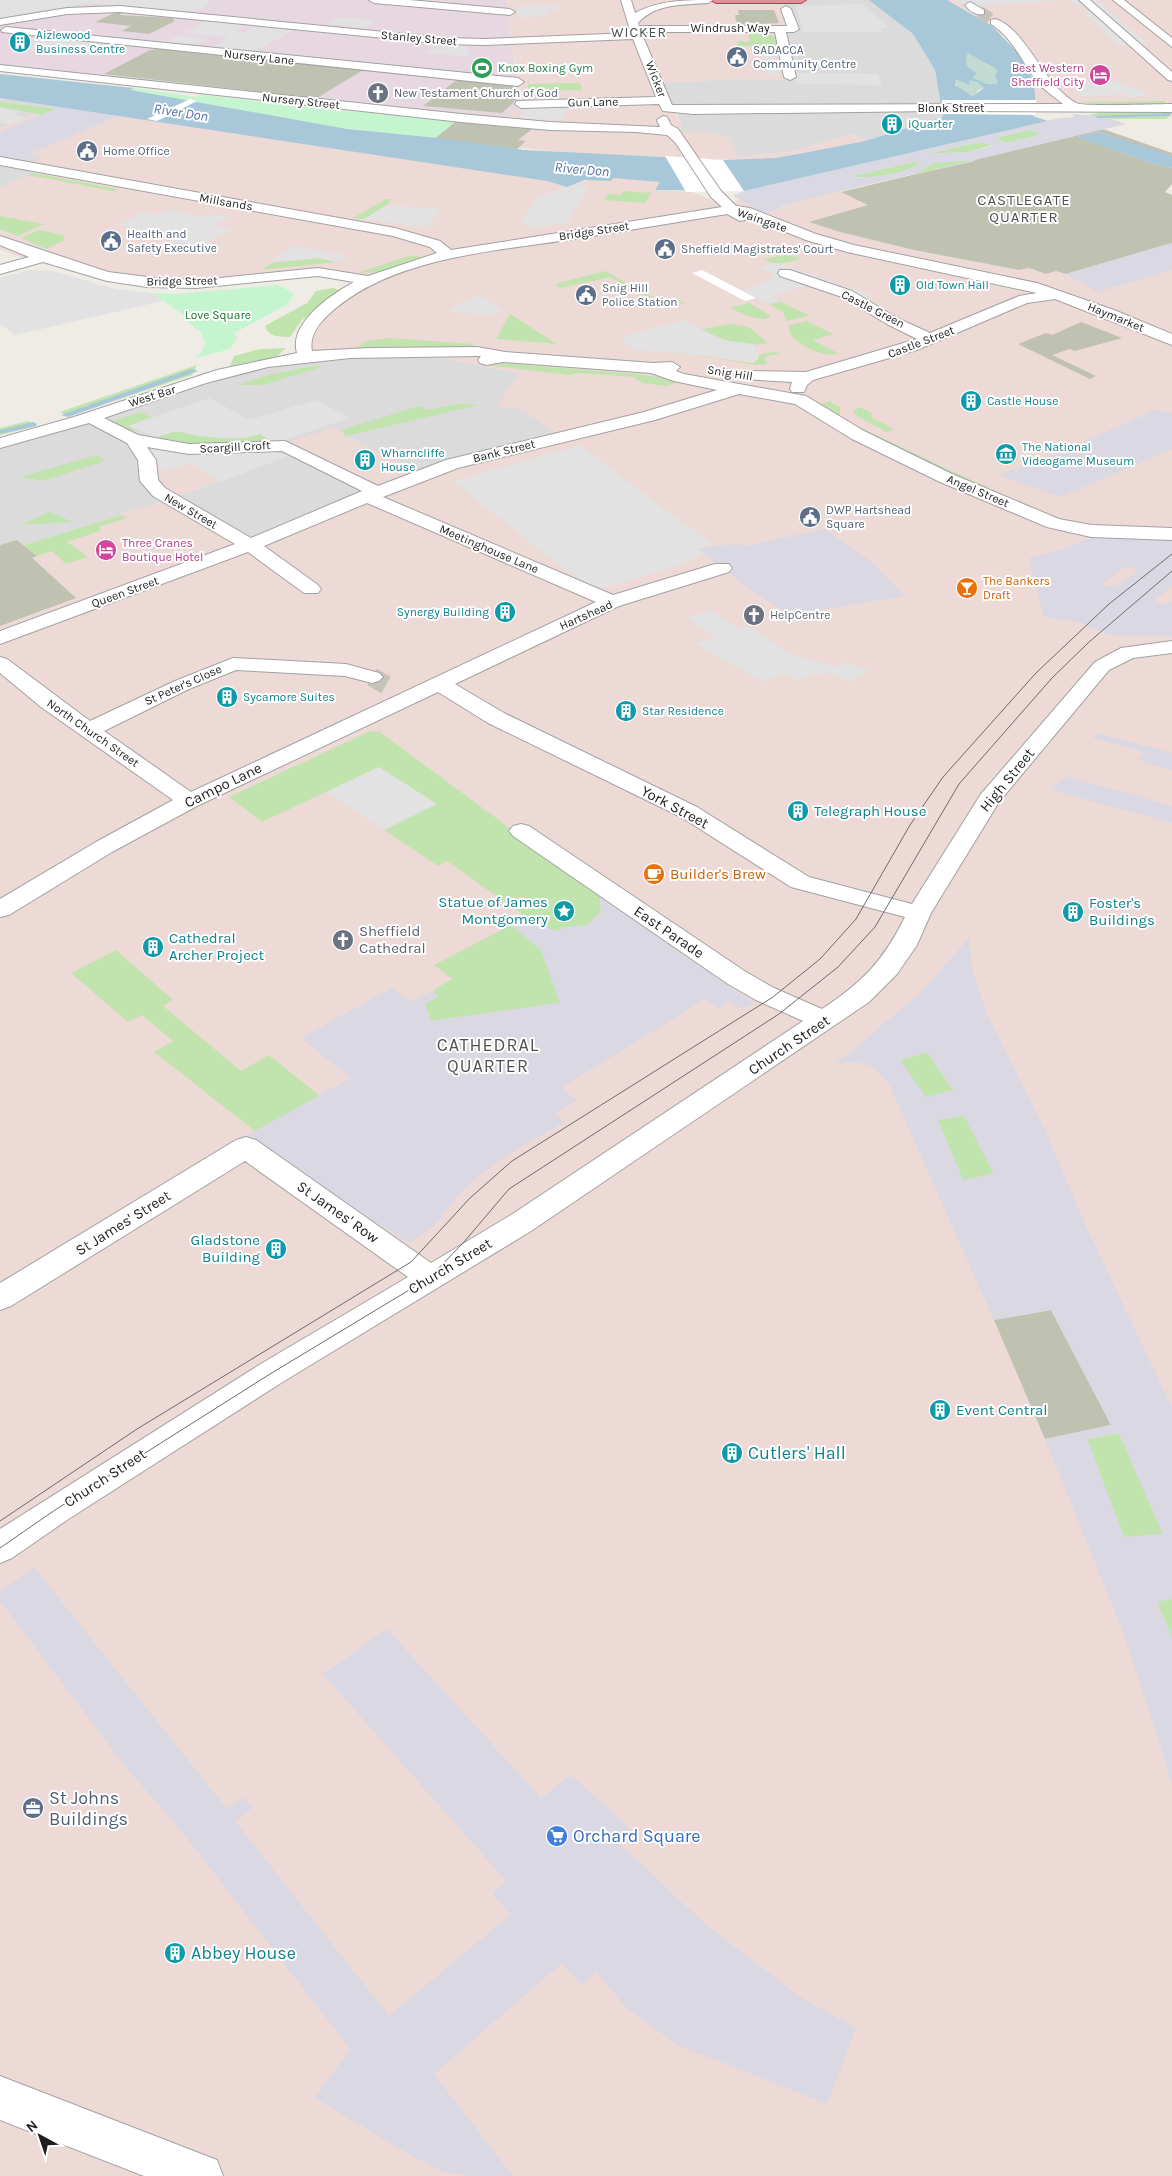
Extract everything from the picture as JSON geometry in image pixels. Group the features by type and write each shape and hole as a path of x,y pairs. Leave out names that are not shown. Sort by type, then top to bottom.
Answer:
{"highway":[{"path":"716,0 801,0"}],"street":[{"path":"374,0 511,31 507,0"},
{"name":"Wicker","path":"626,0 663,104 666,127 674,132 716,194 732,209"},
{"path":"635,29 642,14 657,8 708,0"},
{"path":"1084,0 1172,78"},
{"path":"1118,0 1172,44"},
{"path":"970,5 980,12"},
{"path":"179,27 220,6"},
{"name":"Stanley Street","path":"0,22 59,12 104,9 200,16 430,39 511,31 635,29"},
{"name":"Windrush Way","path":"635,29 794,29 786,9"},
{"path":"995,22 1003,26 1023,49 1045,82 1075,108"},
{"path":"780,28 790,77"},
{"name":"Nursery Lane","path":"0,30 381,69 517,78 521,104"},
{"path":"130,53 163,36"},
{"path":"365,79 430,39"},
{"name":"Nursery Street","path":"0,68 504,122 674,132"},
{"path":"82,77 98,69"},
{"path":"325,104 341,94"},
{"path":"504,122 521,104"},
{"name":"Gun Lane","path":"521,104 663,104"},
{"name":"Blonk Street","path":"663,104 693,110 730,108 943,107 1172,108"},
{"name":"Nursery Street","path":"602,127 626,124 663,104"},
{"name":"Millsands","path":"0,161 395,232 429,242 448,255"},
{"name":"Bridge Street","path":"306,356 303,341 312,321 333,302 370,281 413,264 448,255 732,209"},
{"name":"Waingate","path":"732,209 745,211 823,241 1018,282 1060,295"},
{"name":"Waingate","path":"732,209 732,212 757,226 797,242 994,285 1011,293 1015,300 1013,302"},
{"name":"Bridge Street","path":"0,240 43,257 96,274 143,282 212,282 318,272 370,281"},
{"path":"0,270 43,257"},
{"name":"Castle Green","path":"785,273 847,294 892,321 915,330 930,339"},
{"name":"Castle Street","path":"807,377 893,354 1013,302 1036,297 1060,295"},
{"name":"Haymarket","path":"1060,295 1172,340"},
{"name":"Snig Hill","path":"306,356 370,352 455,353 463,357 486,360 503,357 653,368 684,366 769,378 807,377"},
{"name":"West Bar","path":"0,443 223,374 266,363 306,356"},
{"name":"Snig Hill","path":"653,368 680,378 800,400"},
{"path":"714,371 729,379 737,389"},
{"path":"800,400 797,392 799,383 807,377"},
{"name":"Bank Street","path":"250,545 370,494 452,464 649,416 737,389"},
{"name":"Angel Street","path":"800,400 858,435 946,478 1054,524 1091,531 1172,534"},
{"name":"Scargill Croft","path":"89,417 133,439 199,450 285,446 370,494"},
{"name":"New Street","path":"133,439 147,460 149,481 159,492 250,545 311,589"},
{"name":"Meetinghouse Lane","path":"370,494 612,602"},
{"name":"Queen Street","path":"0,638 250,545"},
{"name":"Hartshead","path":"446,679 612,602 722,568"},
{"name":"High Street","path":"888,968 904,945 919,913 988,798 1102,666 1128,652 1172,647"},
{"name":"North Church Street","path":"0,663 88,730 188,801"},
{"name":"St Peter's Close","path":"88,730 182,685 232,664 346,670 379,681 407,698"},
{"name":"Campo Lane","path":"0,910 104,847 188,801 446,679"},
{"name":"York Street","path":"446,679 496,718 689,812 800,882 919,913"},
{"name":"East Parade","path":"521,831 737,978 765,994 824,1021"},
{"name":"Church Street","path":"0,1548 170,1436 521,1223 860,996 888,968"},
{"name":"St James' Row","path":"246,1147 410,1262 429,1278"},
{"name":"St James' Street","path":"0,1298 246,1147"},
{"path":"0,2098 201,2176"}],"shaded area":[{"path":"0,0 507,0 511,41 521,104 504,122 0,68"},
{"path":"0,0 209,0 209,4 201,9 187,11 106,5 101,3 77,4 71,7 0,18"},
{"path":"507,0 782,0 794,29 781,29 790,77 788,80 735,79 657,83 682,127 675,132 703,131 728,137 738,157 794,151 853,134 865,141 775,158 744,160 584,154 481,144 451,125 461,118 522,99 511,41"},
{"path":"782,0 869,0 880,7 913,34 935,70 943,117 865,141 853,134 794,151 738,157 674,132 682,128 680,122 676,111 657,83 735,79 788,80 784,53 785,8"},
{"path":"947,0 1172,0 1172,108 1036,108 1034,83 1023,58 1006,38 971,13"},
{"path":"955,0 1066,0 968,6"},
{"path":"1069,0 1097,0 1148,44 1117,45 1083,12 1090,11 1084,6 1076,6"},
{"path":"862,4 889,27 881,28 884,32 804,32 796,6"},
{"path":"556,5 559,10 546,11 549,16 517,18 516,6"},
{"path":"738,10 774,10 779,23 737,25 735,15 739,15"},
{"path":"117,12 121,13 120,15 172,18 175,21 149,34 122,31 131,26 95,22"},
{"path":"340,17 376,21 365,28 327,24"},
{"path":"207,21 246,25 236,31 244,32 255,26 294,30 256,51 212,47 229,37 185,33"},
{"path":"178,36 208,39 190,48 161,45"},
{"path":"56,39 126,46 100,57 25,49 42,41 50,42"},
{"path":"441,45 468,46 469,57 425,52"},
{"path":"162,49 363,70 317,98 104,74 150,50"},
{"path":"968,53 992,62 997,72 995,77 998,81 996,84 978,90 974,96 959,88 954,82 956,79 968,80 975,71 967,66 966,59"},
{"path":"774,55 779,75 766,75 760,56"},
{"path":"794,73 878,74 882,85 796,84"},
{"path":"458,79 513,85 516,100 502,113 423,106"},
{"name":"Best Western Sheffield City","path":"1118,81 1122,86 1133,87 1150,95 1130,98 1118,92 1116,93 1118,95 1082,96 1066,83"},
{"path":"0,98 62,106 42,115 35,114 0,128"},
{"path":"619,103 620,107 578,107 578,110 565,110 563,121 519,118 528,105"},
{"path":"62,106 547,181 567,187 588,180 611,181 613,178 660,182 656,190 692,192 730,208 726,203 821,183 869,205 810,222 840,232 914,250 1019,270 1029,268 1046,274 1056,271 1066,274 1172,243 1172,2176 0,2176 0,545 17,540 24,545 124,514 122,512 167,501 250,545 375,491 299,452 169,499 133,439 285,446 289,442 335,427 346,436 420,474 560,437 525,412 530,410 497,406 519,373 410,352 306,356 312,321 369,282 352,277 289,274 143,282 43,257 20,257 0,249 0,188 41,169 0,161 0,128 35,114 42,115"},
{"path":"62,106 118,116 27,155 42,158 35,161 23,162 0,158 0,132"},
{"path":"0,108 21,111 12,115 26,117 10,124 0,123"},
{"path":"1072,114 1106,117 1126,124 972,160 932,163 917,173 782,205 779,209 765,213 733,196 744,191 1060,118 1074,117","holes":["1028,130 1036,131 1038,135 1006,143 995,138","979,142 993,146 968,152 926,154","917,161 919,162 917,165 899,173 860,178 853,176"]},
{"path":"455,122 532,129 518,140 526,141 517,149 434,139"},
{"path":"1103,129 1172,153 1172,156 1160,153 1099,132 1078,137 1150,163 1172,168 1172,184 1165,192 1172,195 1172,243 1066,274 1056,271 1046,274 1029,268 1019,270 914,250 840,232 809,222 868,205 841,192"},
{"path":"0,161 42,169 0,188"},
{"path":"573,184 589,187 569,219 572,222 531,228 520,222 538,197"},
{"path":"387,205 441,209 426,228 364,219"},
{"path":"168,210 205,217 211,214 230,217 215,225 232,229 198,247 169,241 185,233 168,229 151,238 126,233 135,228 119,225 144,212 158,215"},
{"path":"1172,243 1172,270 1097,292 1066,274"},
{"path":"294,246 350,256 336,262 319,258 266,262"},
{"path":"781,264 872,295 857,300 816,283 772,296 780,302 769,304 742,290 773,279 772,274 759,268"},
{"path":"30,270 53,271 116,289 152,293 163,301 15,335 0,324 0,278"},
{"path":"480,295 505,311 490,315 449,312 454,306"},
{"path":"685,320 721,340 754,344 759,357 754,363 703,355 634,350 622,341 626,335"},
{"path":"1081,322 1122,338 1075,351 1070,349 1052,355 1096,376 1090,379 1018,344 1046,333 1052,335"},
{"path":"410,352 519,373 500,403 532,410 561,438 420,475 346,436 285,446 181,495 299,452 375,491 250,545 167,501 123,512 125,514 24,545 17,540 0,545 0,443 243,368"},
{"path":"210,398 249,420 316,400 349,418 275,443 260,434 245,438 225,438 199,436 176,431 157,437 128,426"},
{"path":"1155,410 1172,413 1172,449 1061,497 999,475 1059,453"},
{"path":"580,445 713,544 699,549 705,553 675,567 600,589 596,586 591,587 542,552 453,481"},
{"path":"150,447 274,449 288,456 220,482 191,463 163,471 148,452"},
{"path":"825,529 873,563 904,596 809,612 798,620 745,586 698,549 737,543 746,546"},
{"path":"1102,534 1172,538 1172,586 1154,601 1167,605 1172,601 1172,637 1110,635 1078,622 1044,617 1029,558 1057,551","holes":["1126,566 1139,570 1115,588 1103,584"]},
{"path":"17,540 37,556 32,558 76,598 0,626 0,545"},
{"path":"711,610 738,629 751,627 789,653 835,667 847,662 869,671 851,682 831,673 812,674 799,681 783,674 763,682 695,644 715,637 686,618"},
{"path":"1096,733 1172,753 1172,770 1138,760 1144,752 1093,738"},
{"path":"379,767 437,804 384,830 327,792"},
{"path":"1066,776 1172,806 1172,823 1051,790"},
{"path":"600,895 684,956 754,1003 741,1009 730,1001 719,1008 705,999 561,1088 577,1100 555,1114 564,1122 506,1156 481,1174 460,1193 434,1226 409,1243 391,1231 322,1200 242,1138 351,1078 301,1038 392,988 410,1002 432,991 439,996 425,1004 431,1021 560,1003 541,950 511,924 526,917 555,931 571,926 586,926 601,912"},
{"path":"969,938 973,973 987,1014 1044,1128 1085,1224 1172,1408 1172,1599 1157,1602 1172,1638 1172,1783 1125,1637 1045,1439 1111,1425 1051,1310 994,1320 890,1086 880,1073 871,1066 858,1062 834,1063 849,1054 921,992","holes":["927,1052 953,1089 953,1090 926,1097 900,1060","964,1116 994,1174 963,1180 938,1120","1119,1433 1163,1534 1124,1537 1087,1439"]},
{"path":"1051,1310 1111,1425 1045,1439 994,1320"},
{"path":"34,1567 227,1809 244,1797 252,1808 235,1821 389,2016 510,1915 492,1893 506,1881 323,1674 387,1629 541,1798 571,1775 631,1829 618,1842 705,1924 803,1999 856,2028 827,2104 678,2045 627,2009 596,1972 581,1985 562,1963 434,2074 513,2176 472,2176 444,2172 417,2159 315,2098 350,2049 183,1833 125,1766 0,1601 0,1592"}],"green space":[{"path":"749,32 765,32 775,37 778,51 771,51 769,46 738,46 737,41 749,42"},
{"path":"580,83 582,90 528,91 528,84"},
{"path":"133,88 196,97 202,95 455,122 434,139 308,124 129,90"},
{"path":"1165,101 1165,105 1105,105 1079,102"},
{"path":"0,102 56,109 42,115 0,107"},
{"path":"1112,111 1167,111 1171,115 1166,119 1115,119 1087,115"},
{"path":"1028,130 1036,131 1038,135 1006,143 995,138"},
{"path":"979,142 993,145 968,152 925,154"},
{"path":"980,159 914,175 932,163"},
{"path":"917,161 919,163 917,165 895,174 867,178 853,176"},
{"path":"33,173 118,189 113,191 28,175"},
{"path":"623,191 651,193 645,203 604,200 608,194 620,195"},
{"path":"386,199 392,199 387,205 364,219 353,218"},
{"path":"0,216 44,224 17,236 0,229"},
{"path":"39,230 63,235 64,240 46,249 21,238"},
{"path":"417,255 421,257 379,272 358,273 405,257"},
{"path":"786,255 802,258 782,263 763,259"},
{"path":"319,258 336,262 261,270 272,263"},
{"path":"605,271 663,303 678,299 686,304 677,303 676,306 667,308 610,277 561,288 555,284"},
{"name":"Love Square","path":"278,285 294,293 288,304 234,333 237,339 230,349 192,359 201,353 205,343 200,331 182,318 187,317 152,293 176,294"},
{"path":"333,288 340,290 302,320 290,337 275,336 267,330 265,326 307,303 316,291"},
{"path":"780,302 810,316 786,321 783,312 769,304"},
{"path":"749,303 770,317 766,319 755,318 730,308"},
{"path":"510,314 557,344 496,339"},
{"path":"807,321 833,334 813,340 839,354 832,355 814,351 791,336 788,325"},
{"path":"730,324 749,327 767,342 752,345 743,344 702,329"},
{"path":"389,338 474,344 472,346 457,347 356,348 366,341"},
{"path":"286,348 276,357 230,366 234,356 260,349"},
{"path":"657,350 693,355 652,351"},
{"path":"773,352 781,354 767,356 764,360 768,364 755,365 716,358 753,363 759,358 759,355"},
{"path":"485,362 637,374 682,381 667,386 642,383 633,377 579,373 569,375 486,365"},
{"path":"197,365 192,375 68,416 60,412"},
{"path":"313,366 325,366 263,385 236,385 272,374"},
{"path":"829,401 840,407 840,418 989,487 984,490 834,418 819,405"},
{"path":"457,404 479,405 346,436 341,430 419,406 429,410"},
{"path":"859,407 872,413 871,417 894,429 887,432 857,416 853,411"},
{"path":"141,412 151,417 128,426 139,432 130,430 112,421"},
{"path":"28,421 36,426 0,435 0,428"},
{"path":"176,431 229,439 260,434 275,443 201,445 157,437"},
{"path":"97,455 105,461 42,481 20,477"},
{"path":"49,512 73,522 21,525"},
{"path":"122,515 127,518 99,527 102,530 67,542 88,557 66,564 52,551 37,556 24,545"},
{"path":"370,731 380,732 600,895 601,912 586,926 571,926 555,931 526,917 447,861 438,866 384,830 436,804 379,767 262,822 229,797"},
{"path":"511,925 541,950 561,1003 431,1021 425,1004 438,996 432,991 452,979 434,965"},
{"path":"116,950 173,1000 163,1006 241,1071 269,1055 320,1096 255,1131 154,1052 173,1041 142,1015 128,1022 71,973"},
{"path":"927,1052 953,1090 926,1098 900,1060"},
{"path":"964,1115 994,1174 963,1180 938,1120"},
{"path":"1119,1433 1163,1534 1124,1538 1087,1439"},
{"path":"1172,1599 1172,1638 1157,1601"}],"water":[{"name":"River Don","path":"869,0 947,0 992,26 1023,58 1034,83 1036,108 1033,116 1048,121 744,191 655,190 660,182 613,178 611,181 585,180 567,187 547,181 0,98 0,74 133,88 130,90 347,129 447,139 524,150 723,160 775,158 865,141 943,117 935,70 913,34","holes":["968,53 995,68 997,71 995,77 998,81 996,84 987,84 972,78 977,73 967,66 966,59","956,79 970,85 969,80 978,82 984,88 973,96 955,85"]},
{"path":"1099,132 1172,156 1172,168 1150,163 1077,137"}],"pier":[{"path":"190,99 197,101 157,121 147,119"},
{"path":"942,100 1036,100 1036,108 1035,115 944,114"},
{"path":"665,156 723,160 744,191 686,192"},
{"path":"702,270 756,298 745,301 692,273"}],"waterway":[{"path":"1098,116 1170,114"},
{"path":"65,415 194,371"},
{"path":"0,432 33,424"}],"tunnel":[{"path":"980,12 995,22"},
{"path":"372,677 386,685"}],"tram line":[{"path":"0,1521 137,1429 411,1262 470,1198 512,1161 773,997 820,959 856,919 910,825 943,777 1036,673 1109,604 1172,554"},
{"path":"0,1548 55,1510 270,1374 429,1278 464,1242 509,1189 779,1014 838,967 875,927 959,784 1052,678 1089,642 1172,571"}],"place":[{"name":"Aizlewood Business Centre","path":"20,42"},
{"name":"SADACCA Community Centre","path":"737,57"},
{"name":"Knox Boxing Gym","path":"482,68"},
{"name":"Best Western Sheffield City","path":"1100,75"},
{"name":"New Testament Church of God","path":"378,93"},
{"name":"iQuarter","path":"892,124"},
{"name":"Home Office","path":"87,151"},
{"name":"Health and Safety Executive","path":"111,241"},
{"name":"Sheffield Magistrates' Court","path":"665,249"},
{"name":"Old Town Hall","path":"900,285"},
{"name":"Snig Hill Police Station","path":"586,295"},
{"name":"Castle House","path":"971,401"},
{"name":"The National Videogame Museum","path":"1006,454"},
{"name":"Wharncliffe House","path":"365,460"},
{"name":"DWP Hartshead Square","path":"810,517"},
{"name":"Three Cranes Boutique Hotel","path":"106,550"},
{"name":"The Bankers Draft","path":"967,588"},
{"name":"Synergy Building","path":"505,612"},
{"name":"HelpCentre","path":"754,615"},
{"name":"Sycamore Suites","path":"227,697"},
{"name":"Star Residence","path":"626,711"},
{"name":"Telegraph House","path":"798,811"},
{"name":"Builder's Brew","path":"654,874"},
{"name":"Statue of James Montgomery","path":"564,911"},
{"name":"Foster's Buildings","path":"1073,912"},
{"name":"Sheffield Cathedral","path":"343,940"},
{"name":"Cathedral Archer Project","path":"153,947"},
{"name":"Gladstone Building","path":"276,1249"},
{"name":"Event Central","path":"940,1410"},
{"name":"Cutlers' Hall","path":"732,1453"},
{"name":"St Johns Buildings","path":"33,1808"},
{"name":"Orchard Square","path":"557,1836"},
{"name":"Abbey House","path":"175,1953"}],"district":[{"name":"WICKER","path":"639,32"},
{"name":"CASTLEGATE QUARTER","path":"1024,208"},
{"name":"CATHEDRAL QUARTER","path":"488,1055"}]}
